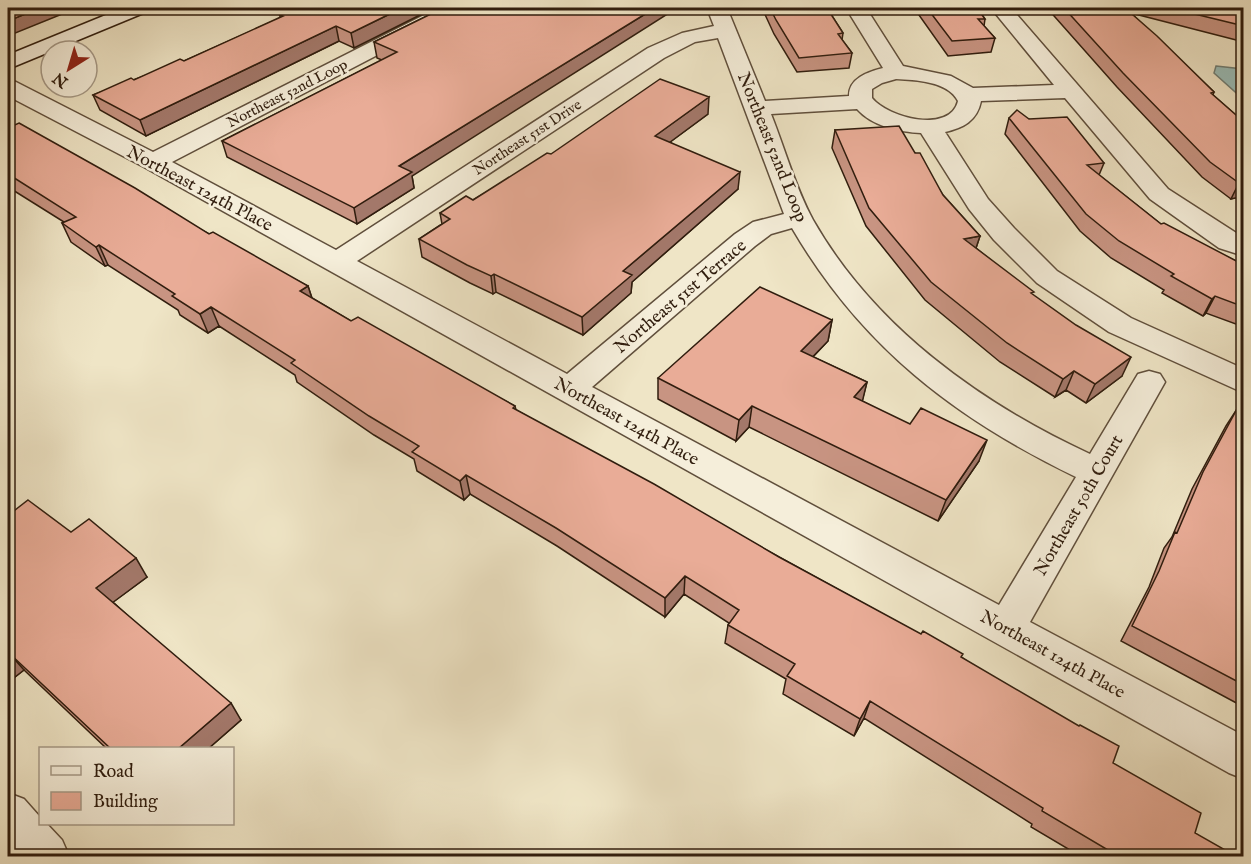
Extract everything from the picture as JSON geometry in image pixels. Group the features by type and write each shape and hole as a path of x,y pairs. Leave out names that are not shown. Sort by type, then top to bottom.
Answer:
{"street":[{"path":"8,63 139,8"},
{"name":"Northeast 52nd Loop","path":"153,162 453,8"},
{"path":"856,8 896,72"},
{"path":"1001,8 1159,194 1229,242 1244,248"},
{"name":"Northeast 52nd Loop","path":"722,19 799,218 843,288 903,348 967,400 1017,433 1097,472"},
{"name":"Northeast 51st Drive","path":"336,262 656,53 722,19"},
{"path":"896,72 929,75 945,80 966,95 969,104 967,112 959,119 929,126 912,126 880,117 862,102 859,93 862,86 881,75 896,72"},
{"name":"Northeast 124th Place","path":"8,87 153,162 1244,759"},
{"path":"966,95 1072,91"},
{"path":"757,108 862,102"},
{"path":"929,126 978,203 1004,234 1047,277 1120,325 1244,382"},
{"name":"Northeast 51st Terrace","path":"570,389 745,240 762,228 799,218"},
{"name":"Northeast 50th Court","path":"1006,628 1149,382"},
{"path":"8,815 46,856"}],"water":[{"path":"1216,66 1243,69 1243,99 1214,73"}],"building":[{"path":"8,8 40,8 8,21"},
{"path":"296,8 402,8 351,33 336,26 140,120 99,98 99,92 131,78 134,80 180,59 184,61 283,16 280,15"},
{"path":"443,8 655,8 399,166 412,172 354,208 222,141 397,52 374,42"},
{"path":"770,8 827,8 843,33 838,34 852,53 799,58"},
{"path":"927,8 977,8 985,19 978,19 995,38 952,41"},
{"path":"1064,8 1125,8 1157,36 1214,92 1211,93 1244,122 1244,182 1239,183 1210,162 1123,73"},
{"path":"1170,8 1244,8 1244,26"},
{"path":"660,79 709,97 655,136 740,172 623,271 632,275 582,317 494,274 491,276 467,265 419,239 450,219 440,213 466,196 473,200 547,153 551,154"},
{"path":"1017,110 1029,119 1067,117 1104,163 1087,165 1161,224 1164,223 1244,265 1244,307 1215,296 1212,299 1171,276 1174,274 1119,241 1086,214 1009,118"},
{"path":"19,123 135,188 209,234 213,232 308,286 300,291 351,321 358,317 515,406 513,408 654,484 779,557 921,634 923,631 963,654 961,657 1079,726 1119,746 1113,763 1201,813 1195,833 1227,851 1225,856 1118,856 1042,811 1043,808 870,701 860,719 787,676 795,664 728,625 739,610 685,576 665,598 556,528 466,475 460,481 412,452 419,446 369,416 291,363 295,360 211,307 200,314 172,296 175,294 99,245 96,247 62,223 76,217 8,174 8,128"},
{"path":"899,126 915,153 920,153 943,195 980,236 964,239 1034,292 1031,293 1076,325 1131,357 1095,384 1074,371 1063,379 1007,343 931,282 869,208 835,130"},
{"path":"760,287 832,320 801,351 867,382 854,397 910,424 921,408 987,440 946,500 752,406 739,420 658,378"},
{"path":"1237,409 1244,412 1244,685 1132,626 1175,532 1177,533 1203,472"},
{"path":"28,500 71,532 89,519 136,558 96,588 231,703 180,747 109,747 8,654 8,505 15,510"}]}
